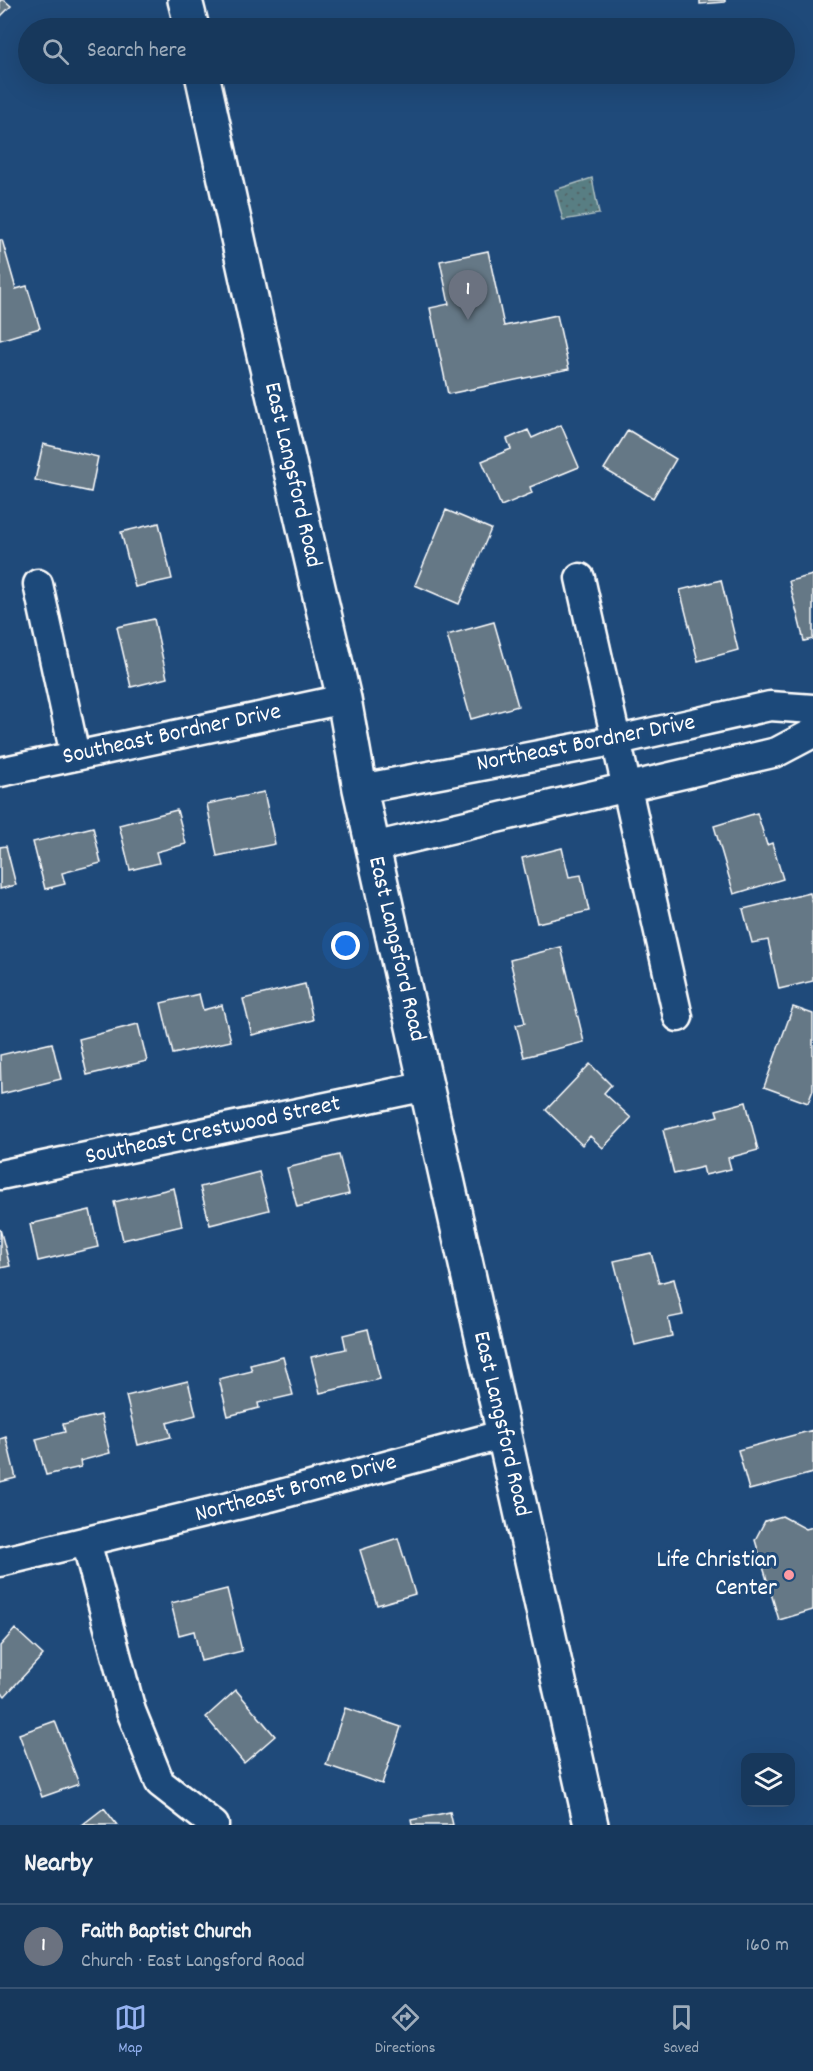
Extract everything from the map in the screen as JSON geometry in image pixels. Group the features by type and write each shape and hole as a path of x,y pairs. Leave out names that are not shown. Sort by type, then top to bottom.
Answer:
{"street":[{"path":"185,0 190,18"},
{"name":"East Langsford Road","path":"204,84 257,326 344,699 360,789 591,1825"},
{"path":"580,578 678,1017"},
{"path":"38,584 75,755"},
{"name":"Southeast Bordner Drive","path":"0,772 344,699"},
{"name":"Northeast Bordner Drive","path":"360,789 618,740 770,706 813,709"},
{"name":"Northeast Bordner Drive","path":"373,847 777,752 813,733"},
{"name":"Southeast Crestwood Street","path":"0,1175 427,1086"},
{"name":"Northeast Brome Drive","path":"0,1562 270,1497 505,1434"},
{"path":"86,1541 131,1711 160,1783 214,1825"}],"green space":[{"path":"592,178 599,214 563,220 555,190"}],"building":[{"path":"0,0 4,0 11,6 0,17"},
{"path":"700,0 725,0 725,2 700,4"},
{"path":"0,240 2,240 16,289 27,286 40,328 0,340"},
{"path":"488,251 504,326 557,315 569,369 448,394 430,308 449,304 440,261"},
{"path":"561,425 579,467 530,487 532,493 501,506 482,461 511,449 507,439 528,430 532,438"},
{"path":"628,430 676,459 653,498 604,469"},
{"path":"43,444 98,457 91,492 35,480"},
{"path":"446,510 491,529 459,604 415,585"},
{"path":"159,523 172,579 135,587 121,532"},
{"path":"813,575 813,639 804,641 789,581"},
{"path":"721,580 738,650 698,661 680,590"},
{"path":"154,619 167,678 131,687 117,627"},
{"path":"494,622 518,706 471,719 447,635"},
{"path":"264,792 275,844 217,856 207,804"},
{"path":"177,810 186,844 156,852 159,863 130,870 119,825"},
{"path":"757,813 767,845 772,843 783,879 734,894 714,826"},
{"path":"93,827 101,863 62,873 65,884 45,889 33,842"},
{"path":"6,846 16,885 0,889 0,847"},
{"path":"562,848 569,877 581,875 589,911 537,923 522,858"},
{"path":"810,893 813,904 813,981 779,989 768,940 752,943 743,909"},
{"path":"561,947 584,1042 524,1057 516,1025 525,1023 510,960"},
{"path":"305,984 313,1020 252,1035 243,999"},
{"path":"199,994 203,1010 222,1005 231,1041 173,1054 161,1003"},
{"path":"793,1007 813,1014 813,1090 808,1103 764,1087"},
{"path":"138,1024 147,1061 87,1075 79,1039"},
{"path":"52,1043 61,1079 1,1094 0,1055"},
{"path":"590,1064 611,1085 604,1093 631,1118 603,1148 590,1136 582,1145 546,1110"},
{"path":"746,1102 758,1150 728,1158 731,1169 705,1175 703,1167 674,1174 663,1130 718,1116 716,1110"},
{"path":"339,1155 349,1194 297,1207 287,1168"},
{"path":"259,1172 269,1210 210,1225 200,1187"},
{"path":"174,1188 182,1226 123,1240 114,1202"},
{"path":"90,1210 98,1247 38,1261 30,1224"},
{"path":"0,1229 10,1266 0,1268"},
{"path":"651,1253 659,1283 674,1279 683,1315 668,1318 672,1336 635,1345 614,1261"},
{"path":"368,1329 380,1379 320,1393 311,1357 346,1349 343,1335"},
{"path":"283,1357 293,1395 258,1403 259,1408 228,1416 219,1379 252,1371 250,1365"},
{"path":"188,1381 196,1415 167,1423 171,1437 138,1445 126,1396"},
{"path":"101,1415 110,1453 80,1461 81,1467 46,1475 36,1439 65,1432 63,1424"},
{"path":"813,1430 813,1473 749,1490 738,1450"},
{"path":"6,1437 16,1478 0,1482 0,1439"},
{"name":"Life Christian Center","path":"782,1516 806,1529 813,1527 813,1610 779,1620 755,1540 765,1521"},
{"path":"398,1538 415,1594 377,1605 360,1550"},
{"path":"227,1589 242,1651 201,1661 194,1631 179,1635 171,1603"},
{"path":"15,1629 43,1655 5,1696 0,1691 0,1646"},
{"path":"236,1690 275,1736 244,1763 206,1717"},
{"path":"345,1708 401,1727 382,1784 326,1765"},
{"path":"55,1721 79,1784 42,1797 19,1734"},
{"path":"104,1808 117,1825 82,1825"},
{"path":"450,1812 453,1825 412,1825 411,1820"}],"place":[{"name":"Faith Baptist Church","path":"468,320"},
{"name":"Life Christian Center","path":"789,1575"}]}
